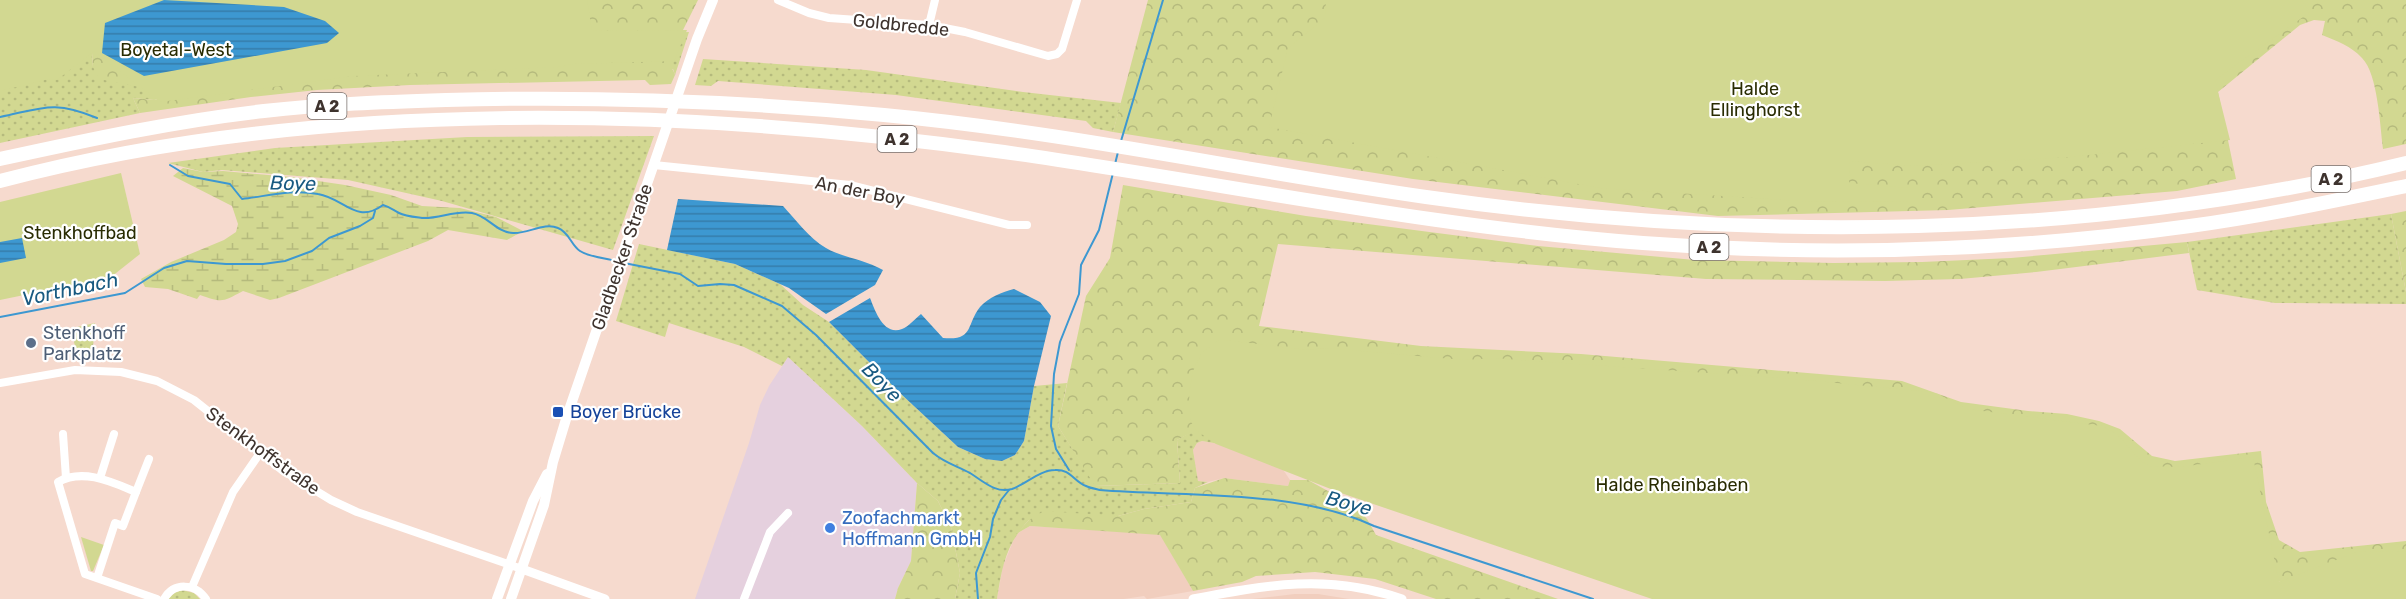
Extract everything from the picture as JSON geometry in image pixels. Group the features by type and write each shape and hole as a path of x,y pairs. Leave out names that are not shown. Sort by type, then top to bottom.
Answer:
{"highway":[{"name":"A 2","path":"0,159 174,123 266,111 351,104 516,98 659,99 892,116 1110,145 1425,197 1496,205 1653,220 1799,227 1908,227 2121,212 2296,186 2406,163"},
{"name":"A 2","path":"0,181 142,151 230,137 314,129 462,120 686,122 806,130 914,141 1106,167 1509,230 1641,243 1780,250 1970,247 2067,240 2193,225 2406,186"}],"main road":[{"name":"Gladbecker Straße","path":"511,599 544,505 553,462 620,262 713,0"},
{"name":"Gladbecker Straße","path":"497,599 533,501 553,462"}],"street":[{"name":"Goldbredde","path":"778,0 809,13 829,18 929,25 965,32 1048,56 1059,53 1064,46 1077,0"},
{"path":"929,25 935,0"},
{"name":"An der Boy","path":"654,165 850,185 1009,225 1028,225"},
{"name":"Stenkhoffstraße","path":"0,383 75,370 122,372 145,377 194,400 260,453 306,486 357,512 522,569"},
{"path":"63,434 66,478"},
{"path":"100,478 114,434"},
{"path":"192,587 233,492 260,453"},
{"path":"97,578 115,523 123,526 149,459"},
{"path":"136,492 100,478 66,478 58,482 85,574 157,599"},
{"path":"744,599 770,532 788,513"},
{"path":"522,569 605,599"},
{"path":"1193,599 1282,584 1317,582 1355,586 1402,599"},
{"path":"164,599 175,588 183,586 192,587 206,599"}],"shaded area":[{"path":"788,357 862,426 917,483 911,561 895,599 695,599 760,405"},
{"path":"1202,441 1272,453 1290,480 1288,486 1224,478 1208,482 1198,481 1193,450 1197,443"},
{"path":"1030,526 1160,534 1193,591 1147,599 1144,596 1124,599 997,599 1003,566 1016,534"},
{"path":"1318,594 1349,599 1252,599"}],"green space":[{"path":"0,0 91,40 93,67 502,40 689,32 675,75 673,69 269,80 154,100 133,98 140,113 0,143"},
{"name":"Boyetal-West","path":"0,0 587,0 592,31 687,30 674,61 354,76 160,102 94,51 57,80 49,79 0,91"},
{"name":"Boyetal-West","path":"183,0 698,0 682,32 150,89 99,79 93,67 91,40"},
{"name":"Halde Ellinghorst","path":"1148,0 2406,0 2406,144 2383,149 2375,88 2367,66 2353,50 2322,35 2325,21 2314,20 2300,25 2218,92 2236,179 2177,191 1948,210 1718,216 1413,179 1113,132"},
{"name":"Halde Ellinghorst","path":"1326,0 2301,0 2310,12 2215,80 2230,140 2070,157 1913,166 1850,161 1849,183 1909,188 1909,202 1800,201 1600,188 1269,127 1288,48 1325,18"},
{"path":"656,58 666,62 672,69 675,75 671,84 650,85 645,80 410,85 317,90 140,113 133,98 154,100 269,80"},
{"path":"703,59 866,70 1121,103 1113,132 1093,128 1086,121 896,95 718,81 711,86 695,85"},
{"path":"654,136 613,250 442,201 348,180 222,170 203,172 168,163 275,148 467,137"},
{"path":"183,168 203,172 223,171 291,177 345,185 391,195 422,206 460,208 496,217 523,231 507,240 448,230 428,241 279,298 270,300 243,291 222,300 200,295 197,299 168,289 145,287 141,279 171,262 224,240 236,232 238,224 232,206 173,176"},
{"name":"Stenkhoffbad","path":"121,173 140,254 111,277 0,300 0,202"},
{"name":"Halde Rheinbaben","path":"1123,185 1306,216 1538,246 1695,260 1922,262 2011,258 2187,242 2189,253 1960,279 1885,281 1706,279 1278,244 1259,326 1421,346 1581,354 1902,381 1961,402 2067,414 2099,421 2120,429 2152,456 2175,461 2261,451 2266,502 2279,540 2300,552 2406,541 2406,599 1221,438 1195,431 1177,440 1180,483 1095,486 1058,426 1086,296 1110,258"},
{"path":"2406,211 2406,292 2391,214"},
{"path":"2391,214 2406,292 2406,304 2275,303 2197,290 2187,242"},
{"path":"639,244 735,264 780,284 803,305 829,322 958,447 985,459 1002,461 1015,455 1024,441 1034,386 1067,383 1058,426 1096,486 1180,483 1177,440 1195,430 1272,453 1202,441 1197,443 1193,450 1198,481 1208,482 1195,488 1191,502 1144,509 1118,516 1029,520 1010,547 997,599 955,599 960,573 951,527 938,501 788,357 782,366 744,347 669,323 665,337 616,321"},
{"path":"95,323 92,359 78,357 74,342 77,327"},
{"name":"Halde Rheinbaben","path":"1218,341 1307,350 1327,348 1464,360 1496,358 1795,379 1930,392 1967,409 2102,426 2117,434 2141,461 2149,466 2180,467 2253,457 2279,582 2357,552 2406,551 2406,599 1652,599 1341,493 1216,444 1197,431 1191,422 1189,393 1193,371 1202,352"},
{"path":"1224,478 1288,486 1290,480 1308,480 1355,506 1367,519 1376,535 1558,599 1436,599 1375,579 1315,572 1256,576 1242,582 1193,591 1160,535 1030,526 1016,534 1029,520 1044,511 1118,516 1144,509 1191,502 1195,488"},
{"path":"917,483 938,501 951,527 960,573 955,599 895,599 911,561"},
{"path":"81,537 104,545 93,571 91,571"},
{"path":"182,590 194,593 200,599 168,599 174,593"}],"water":[{"path":"164,0 284,7 325,21 339,33 327,43 144,76 102,53 105,23"},
{"path":"678,199 783,206 808,234 826,248 883,270 875,285 826,314 789,288 735,264 667,250"},
{"path":"22,238 26,258 0,263 0,242"},
{"path":"1014,289 1040,302 1051,316 1034,386 1024,441 1015,455 1002,461 985,459 958,447 829,322 870,298 881,321 890,329 902,329 921,314 943,338 960,337 968,330 980,307 987,300"}],"waterway":[{"path":"1121,141 1163,0"},
{"name":"Boye","path":"0,117 48,107 59,107 97,118"},
{"path":"1115,164 1118,152"},
{"name":"Boye","path":"170,165 188,176 230,184 242,199 308,193 327,196 357,211 365,212 383,205 401,214 422,218 472,213 483,217 502,230 513,233 547,226 558,228 565,232 577,248 584,253 616,261"},
{"path":"1069,470 1056,449 1051,426 1054,374 1060,342 1079,294 1081,265 1099,230 1113,173"},
{"name":"Vorthbach","path":"0,317 125,293 164,268 187,261 226,264 263,264 285,261 312,251 329,238 360,226 373,218 375,211"},
{"name":"Boye","path":"624,263 680,274 698,286 734,285 782,306 816,335 933,453 995,488 1012,489 1044,472 1060,470 1065,471 1082,484 1100,490 1240,497 1310,506 1343,514 1593,599"},
{"path":"978,599 976,573 990,537 993,519 1001,500 1009,490"}],"place":[{"name":"Stenkhoff Parkplatz","path":"31,343"},
{"name":"Boyer Brücke","path":"558,412"},
{"name":"Zoofachmarkt Hoffmann GmbH","path":"830,528"}]}
